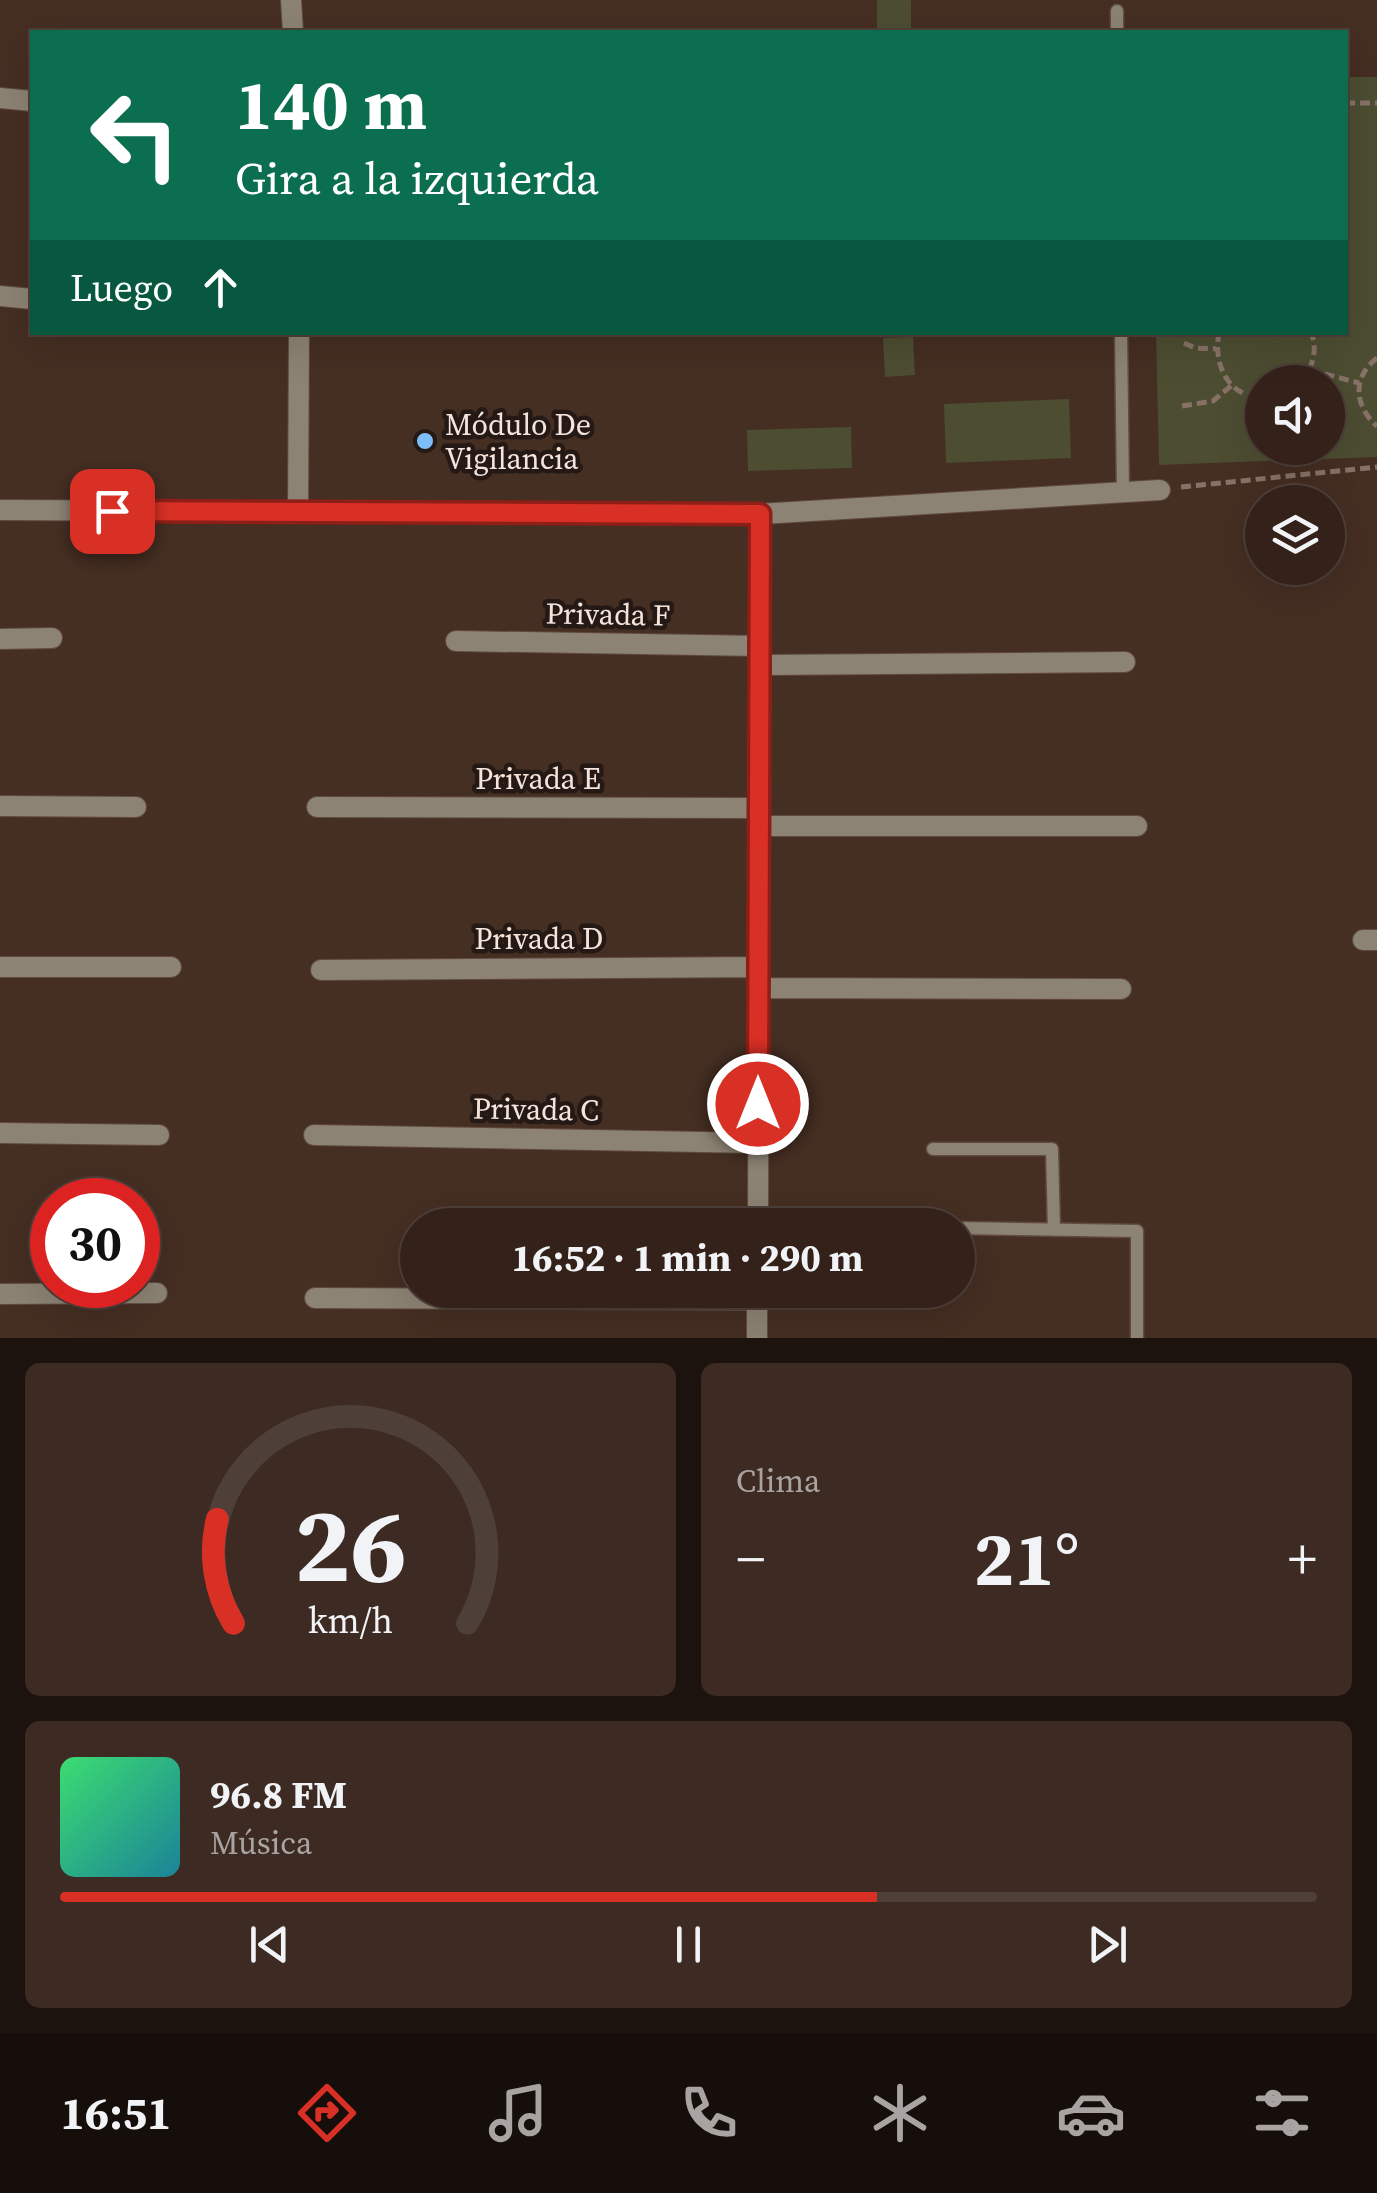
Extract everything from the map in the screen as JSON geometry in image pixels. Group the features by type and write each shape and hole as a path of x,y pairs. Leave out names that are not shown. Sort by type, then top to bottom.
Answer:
{"street":[{"path":"290,0 293,30"},
{"path":"0,98 30,101"},
{"path":"0,296 30,299"},
{"path":"298,513 299,335"},
{"path":"0,510 760,514 1160,490"},
{"path":"758,1208 760,514"},
{"path":"0,638 52,638"},
{"name":"Privada F","path":"456,641 759,656 1124,662"},
{"path":"0,806 136,807"},
{"name":"Privada E","path":"318,807 1138,826"},
{"path":"0,967 172,967"},
{"name":"Privada D","path":"321,970 1121,989"},
{"path":"0,1134 159,1135"},
{"name":"Privada C","path":"314,1135 758,1143"},
{"path":"0,1294 30,1294"},
{"path":"315,1298 400,1297"},
{"path":"757,1308 757,1338"}],"lane":[{"path":"1116,11 1117,30"},
{"path":"1121,335 1123,492"},
{"path":"932,1149 1052,1149 1054,1230"},
{"path":"975,1228 1136,1231 1137,1338"}],"path":[{"path":"1348,104 1377,103"},
{"path":"1218,335 1218,365 1232,385 1245,393"},
{"path":"1311,335 1311,365"},
{"path":"1184,343 1196,348 1216,348"},
{"path":"1377,358 1368,365 1360,383 1360,403 1377,426"},
{"path":"1345,379 1360,383"},
{"path":"1182,406 1213,401 1232,385"},
{"path":"1160,490 1377,467"}],"green space":[{"path":"877,0 911,0 911,30 877,30"},
{"path":"1348,77 1377,77 1377,457 1345,458 1345,365 1245,365 1245,462 1159,465 1156,335 1348,335"},
{"path":"913,337 915,375 885,377 883,338"},
{"path":"1069,399 1071,458 946,463 944,404"},
{"path":"851,427 852,468 748,471 747,430"}],"place":[{"name":"Módulo De Vigilancia","path":"425,441"}],"route":[{"path":"112,511 760,514 758,1104"}]}
